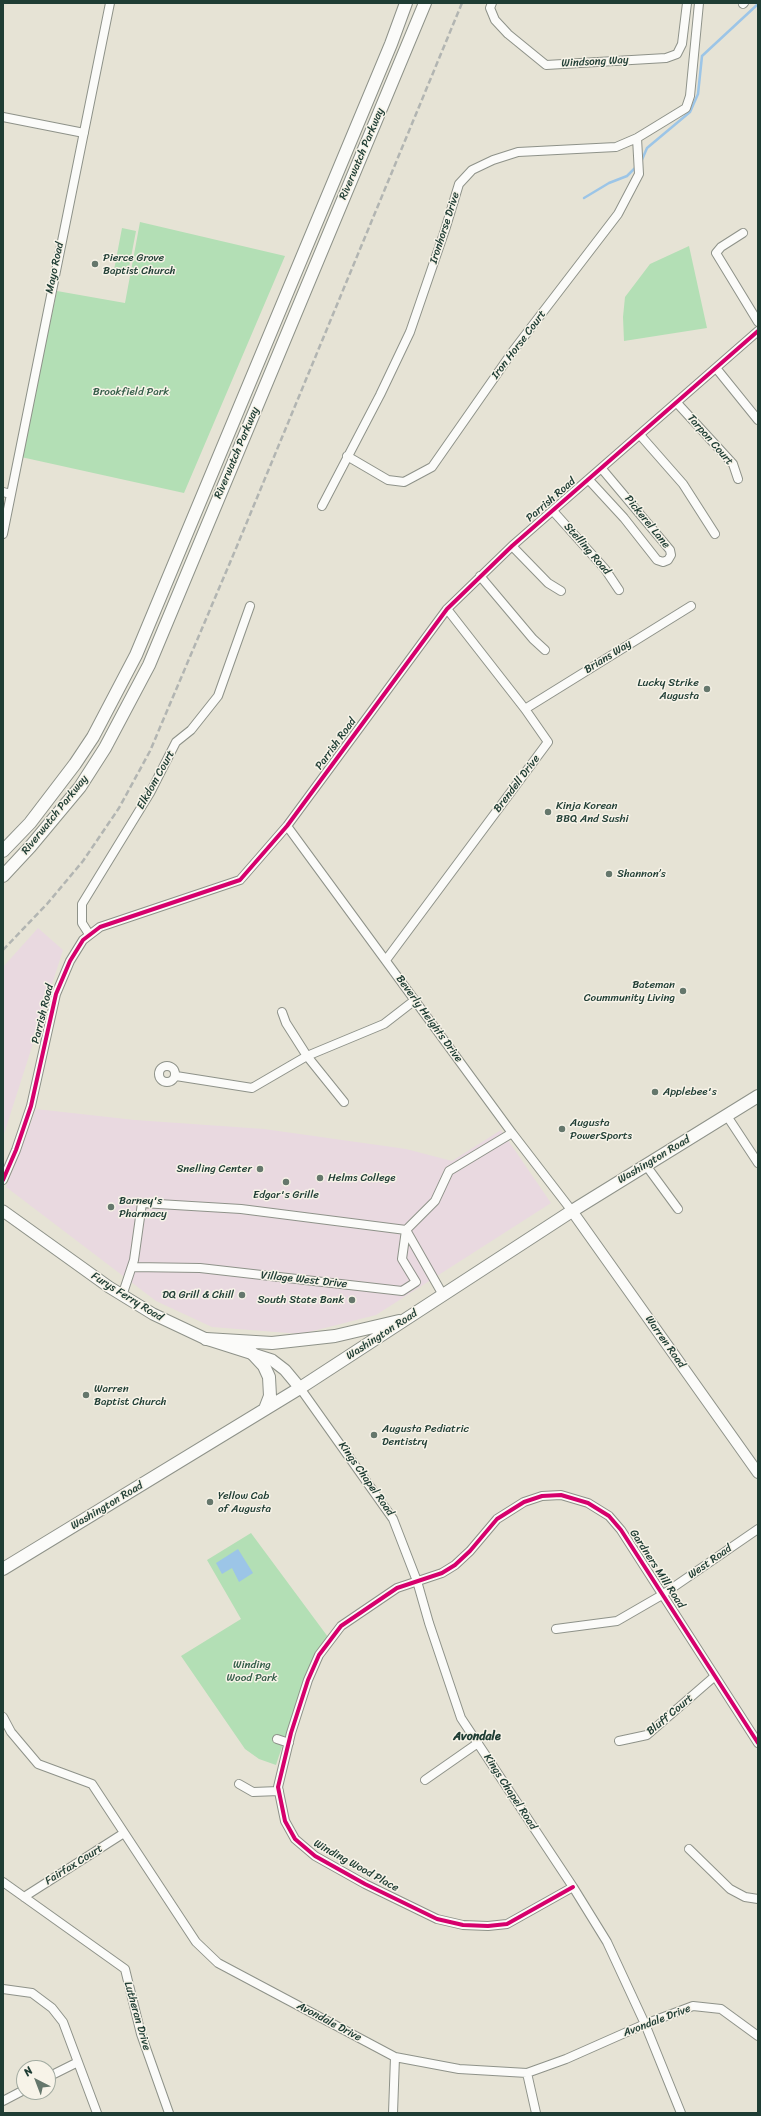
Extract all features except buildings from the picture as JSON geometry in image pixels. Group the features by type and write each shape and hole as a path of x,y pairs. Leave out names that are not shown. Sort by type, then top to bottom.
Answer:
{"main road":[{"name":"Riverwatch Parkway","path":"3,851 30,823 75,764 93,736 136,655 388,51 406,3"},
{"name":"Riverwatch Parkway","path":"3,876 30,848 80,787 105,748 149,665 425,3"},
{"name":"Washington Road","path":"3,1569 300,1388 572,1211 758,1096"},
{"name":"Furys Ferry Road","path":"3,1212 122,1296 155,1316 206,1339 251,1352 272,1360 285,1370 300,1388"},
{"path":"206,1339 272,1343 334,1336 408,1318"},
{"path":"251,1352 264,1366 270,1377 270,1396 265,1409"}],"street":[{"name":"Mayo Road","path":"3,534 7,493 110,3"},
{"name":"Windsong Way","path":"492,3 490,8 495,20 508,34 546,64 666,58 677,54 682,44 687,3"},
{"name":"Ironhorse Drive","path":"322,506 380,395 410,332 459,184 472,170 493,160 518,152 616,147 637,138 686,108 690,96 699,3"},
{"path":"3,117 84,132"},
{"name":"Iron Horse Court","path":"348,456 388,480 404,482 432,467 513,351 618,214 639,174 637,138"},
{"path":"743,233 721,247 716,253 758,322"},
{"name":"Parrish Road","path":"3,1180 16,1150 30,1106 56,994 70,961 89,934 100,927 240,880 287,826 447,609 512,546 602,469 758,331"},
{"path":"716,368 758,420"},
{"name":"Tarpon Court","path":"677,402 732,464 738,479"},
{"path":"640,435 683,484 715,534"},
{"name":"Pickerel Lane","path":"589,480 624,518 657,560 663,562 668,560 671,555 670,550 602,469"},
{"name":"Stelling Road","path":"553,511 606,569 619,590"},
{"path":"512,546 548,583 561,591"},
{"path":"480,576 533,639 545,650"},
{"name":"Elkdom Court","path":"89,934 82,923 82,904 150,793 176,742 191,730 218,696 250,606"},
{"name":"Brians Way","path":"525,709 691,606"},
{"name":"Brendell Drive","path":"386,960 548,742 525,709 447,609"},
{"name":"Beverly Heights Drive","path":"287,826 512,1133 572,1211"},
{"path":"176,1076 252,1088 307,1056 384,1024 415,1000"},
{"path":"282,1012 286,1023 307,1056 344,1102"},
{"path":"727,1116 758,1163"},
{"path":"406,1230 435,1201 449,1171 512,1133"},
{"path":"646,1164 678,1209"},
{"path":"122,1296 132,1267 142,1203 241,1209 406,1230"},
{"name":"Warren Road","path":"572,1211 758,1473"},
{"path":"406,1230 443,1295"},
{"name":"Village West Drive","path":"132,1267 200,1268 402,1291 416,1282 402,1259 406,1230"},
{"name":"Kings Chapel Road","path":"300,1388 393,1519 417,1581 429,1624 461,1718 573,1887 607,1942 644,2024 681,2113"},
{"name":"Gardners Mill Road","path":"417,1581 442,1573 455,1565 470,1551 497,1518 524,1502 542,1496 561,1495 588,1503 609,1516 621,1530 758,1743"},
{"name":"West Road","path":"556,1629 617,1621 662,1595 758,1529"},
{"name":"Winding Wood Place","path":"417,1581 397,1588 341,1626 319,1655 308,1680 289,1743 278,1787 285,1821 295,1839 315,1856 365,1884 437,1919 463,1925 488,1926 506,1924 573,1887"},
{"name":"Bluff Court","path":"619,1741 647,1735 715,1676"},
{"name":"Avondale Drive","path":"3,1717 11,1732 38,1764 92,1784 196,1942 218,1963 395,2057 459,2069 527,2073 566,2059 644,2024 693,2006 721,2009 758,2036"},
{"path":"277,1738 289,1743"},
{"path":"425,1780 478,1743"},
{"path":"238,1784 253,1792 279,1791"},
{"name":"Fairfax Court","path":"24,1896 124,1834"},
{"path":"689,1850 730,1889 745,1897 758,1899"},
{"name":"Lutheran Drive","path":"3,1882 125,1969 141,2034 169,2113"},
{"path":"3,1989 32,1993 52,2008 63,2022 97,2113"},
{"path":"393,2113 395,2057"},
{"path":"56,2073 78,2062"},
{"path":"527,2073 536,2113"},
{"path":"3,2101 16,2094"}],"shaded area":[{"path":"38,928 63,950 3,1137 3,967"},
{"path":"36,1109 135,1120 264,1129 406,1149 452,1161 501,1130 551,1203 376,1315 301,1334 212,1327 156,1301 6,1187"}],"green space":[{"name":"Brookfield Park","path":"140,222 285,256 184,493 21,457 57,291 125,303"},
{"path":"122,228 136,231 128,273 114,270"},
{"path":"689,246 707,328 624,341 623,317 625,297 650,264"},
{"name":"Winding Wood Park","path":"251,1533 328,1637 307,1671 276,1765 259,1759 245,1749 181,1656 241,1619 207,1560"}],"water":[{"path":"238,1549 253,1573 239,1582 232,1568 222,1574 216,1563"}],"waterway":[{"path":"641,162 647,148 690,112 698,94 702,56 758,4"},
{"path":"584,198 609,183 627,176 636,167"}],"railway":[{"path":"3,950 47,904 83,861 119,808 150,751 237,546 462,3"}],"cycle path":[{"path":"3,1180 16,1150 31,1106 56,994 70,961 83,940 100,927 240,880 287,826 447,609 512,546 758,331"},
{"path":"573,1887 507,1924 488,1926 463,1925 437,1919 365,1884 315,1856 295,1839 285,1821 278,1787 291,1733 308,1680 319,1655 341,1626 397,1588 442,1573 455,1565 470,1551 497,1519 524,1502 542,1496 561,1495 588,1503 609,1516 621,1530 758,1743"}],"place":[{"name":"Pierce Grove Baptist Church","path":"95,264"},
{"name":"Lucky Strike Augusta","path":"707,689"},
{"name":"Kinja Korean BBQ And Sushi","path":"548,812"},
{"name":"Shannon’s","path":"609,874"},
{"name":"Bateman Coummunity Living","path":"683,991"},
{"name":"Applebee's","path":"655,1092"},
{"name":"Augusta PowerSports","path":"562,1129"},
{"name":"Snelling Center","path":"260,1169"},
{"name":"Helms College","path":"320,1178"},
{"name":"Edgar's Grille","path":"286,1182"},
{"name":"Barney's Pharmacy","path":"111,1207"},
{"name":"DQ Grill & Chill","path":"242,1295"},
{"name":"South State Bank","path":"352,1300"},
{"name":"Warren Baptist Church","path":"86,1395"},
{"name":"Augusta Pediatric Dentistry","path":"374,1435"},
{"name":"Yellow Cab of Augusta","path":"210,1502"}],"district":[{"name":"Avondale","path":"477,1737"}]}
